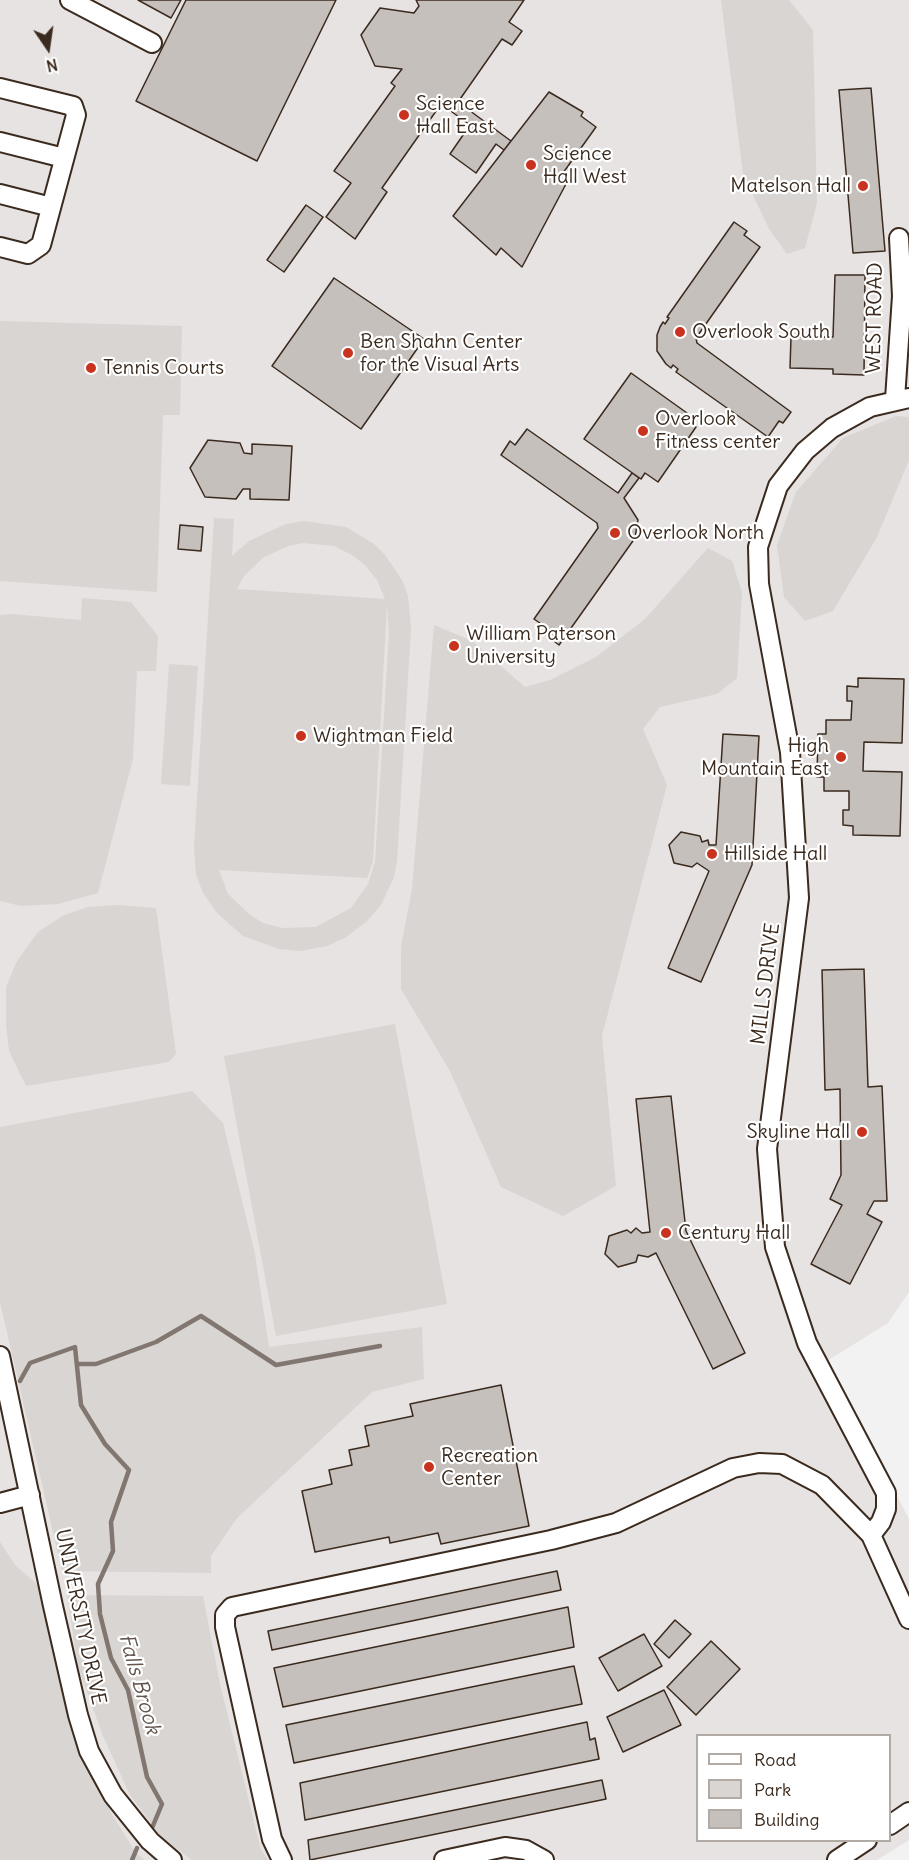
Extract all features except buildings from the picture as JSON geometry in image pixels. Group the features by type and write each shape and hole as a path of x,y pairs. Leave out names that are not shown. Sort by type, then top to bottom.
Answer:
{"street":[{"path":"70,0 152,43"},
{"path":"0,88 73,106 76,115 41,245 28,254 0,247"},
{"path":"0,142 64,158"},
{"path":"0,194 51,207"},
{"name":"WEST ROAD","path":"898,238 902,296 902,399"},
{"name":"MILLS DRIVE","path":"871,1535 881,1522 886,1509 886,1493 807,1343 775,1247 767,1149 799,898 790,752 759,584 758,547 778,486 805,451 832,428 870,408 902,399"},
{"name":"UNIVERSITY DRIVE","path":"0,1356 75,1704 89,1751 113,1795 150,1841 172,1860"},
{"path":"282,1860 272,1839 225,1627 225,1615 232,1607 551,1540 605,1526 733,1468 759,1463 783,1464 822,1485 871,1535 909,1619"},
{"path":"0,1503 30,1495"},
{"path":"891,1824 909,1812"},
{"path":"837,1860 864,1842"},
{"path":"444,1860 505,1847 526,1850 544,1860"}],"shaded area":[{"name":"William Paterson University","path":"0,0 909,0 909,1292 888,1323 827,1361 909,1519 909,1840 877,1860 0,1860"}],"green space":[{"path":"721,0 789,0 813,30 817,203 805,248 787,254 769,229 743,174"},
{"path":"0,321 182,326 180,415 163,415 157,592 0,581"},
{"path":"896,416 909,417 909,460 877,537 833,611 805,621 784,597 777,545 796,492 843,438"},
{"name":"Wightman Field","path":"214,518 234,519 232,556 249,541 286,524 304,521 346,527 374,544 385,555 402,580 408,596 411,628 397,861 394,877 381,905 367,921 345,938 327,946 301,951 279,949 243,936 217,913 203,893 196,875 194,847","holes":["303,543 334,546 352,555 365,565 377,580 385,599 237,589 244,576 264,557 288,546","387,604 389,634 375,862 368,884 351,908 316,927 282,928 263,923 250,915 228,894 219,870 367,878 373,861"]},
{"path":"708,548 732,561 742,592 737,678 717,694 660,707 643,729 667,785 602,1036 616,1186 563,1216 501,1187 450,1071 401,989 401,947 412,889 434,625 472,641 525,687 550,680 596,657 645,619"},
{"path":"82,598 131,602 158,636 156,671 137,671 133,759 98,893 58,904 21,906 0,901 0,615 81,620"},
{"path":"169,664 198,666 190,786 161,784"},
{"path":"118,905 156,908 176,1054 169,1062 26,1086 9,1051 6,1024 6,987 17,961 38,932 64,915 88,907"},
{"path":"395,1024 447,1304 276,1336 224,1056"},
{"path":"192,1091 223,1123 255,1254 269,1347 422,1327 424,1379 372,1392 237,1518 211,1556 211,1573 62,1571 0,1302 0,1127"},
{"path":"0,1542 15,1565 40,1587 89,1764 111,1813 136,1853 145,1860 0,1860"},
{"path":"67,1595 203,1596 220,1684 261,1850 268,1860 192,1860 162,1838 130,1795 103,1736 78,1667"}],"waterway":[{"path":"77,1364 96,1364 156,1342 201,1316 276,1365 380,1346"},
{"name":"Falls Brook","path":"20,1381 30,1363 75,1347 81,1405 105,1444 129,1470 111,1522 113,1551 98,1584 100,1614 111,1658 128,1690 147,1777 162,1804 152,1828"},
{"name":"Falls Brook","path":"132,1860 137,1848"}],"place":[{"name":"Science Hall East","path":"404,115"},
{"name":"Science Hall West","path":"531,165"},
{"name":"Matelson Hall","path":"863,186"},
{"name":"Overlook South","path":"680,332"},
{"name":"Ben Shahn Center for the Visual Arts","path":"348,353"},
{"name":"Tennis Courts","path":"91,368"},
{"name":"Overlook Fitness center","path":"643,431"},
{"name":"Overlook North","path":"615,533"},
{"name":"William Paterson University","path":"454,646"},
{"name":"Wightman Field","path":"301,736"},
{"name":"High Mountain East","path":"841,757"},
{"name":"Hillside Hall","path":"712,854"},
{"name":"Skyline Hall","path":"862,1132"},
{"name":"Century Hall","path":"666,1233"},
{"name":"Recreation Center","path":"429,1467"}]}
